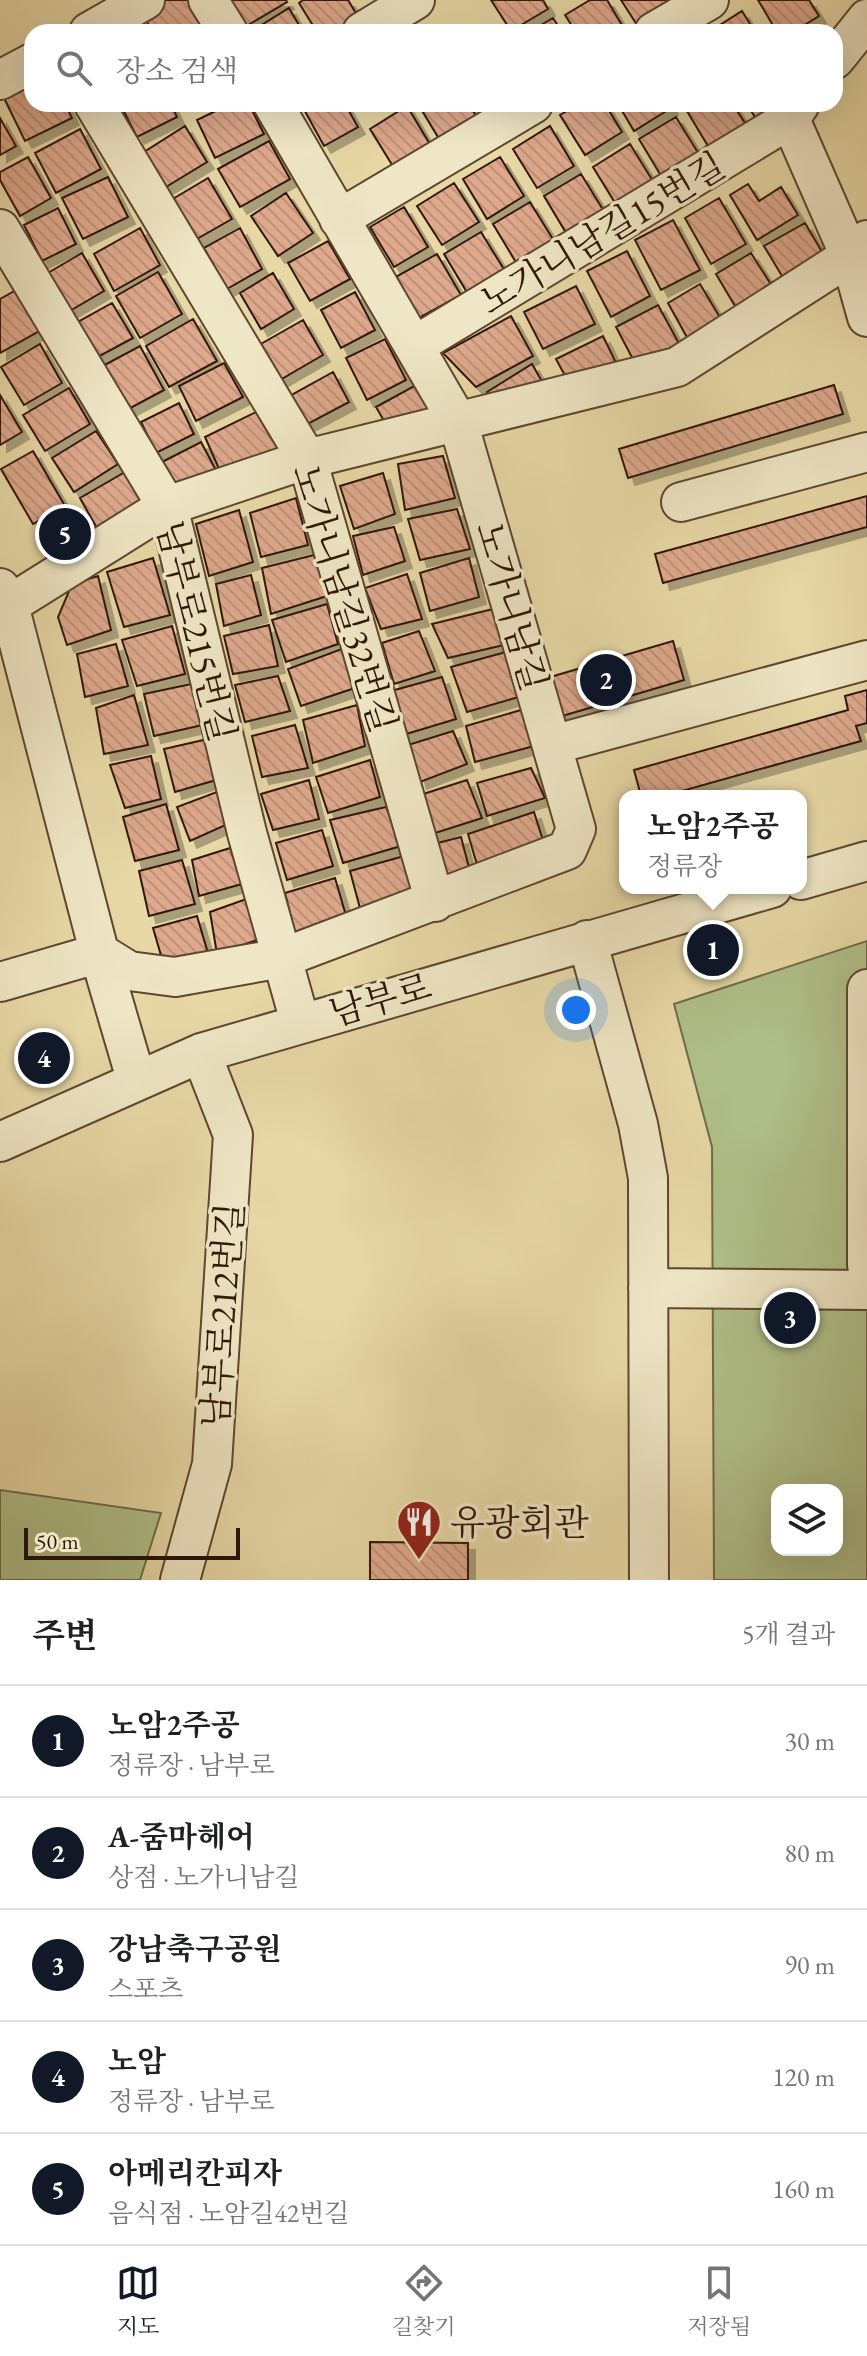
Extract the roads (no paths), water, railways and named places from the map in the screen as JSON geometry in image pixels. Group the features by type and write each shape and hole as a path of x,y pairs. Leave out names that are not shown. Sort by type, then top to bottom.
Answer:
{"street":[{"path":"103,24 145,0"},
{"path":"208,0 223,24"},
{"path":"375,24 415,0"},
{"path":"668,24 709,0"},
{"path":"843,49 867,19"},
{"path":"0,80 24,67"},
{"name":"노가니남길32번길","path":"99,112 307,459 435,902"},
{"name":"노가니남길","path":"100,953 129,971 175,977 282,958 567,850 576,829 458,422 278,112"},
{"path":"339,219 520,112"},
{"name":"노가니남길15번길","path":"414,346 793,112"},
{"path":"795,112 859,248 867,317"},
{"name":"남부로215번길","path":"0,229 167,506 247,833 300,1022"},
{"path":"136,1079 9,650 4,597 167,506 307,459 677,367 859,248"},
{"path":"681,502 867,452"},
{"path":"552,745 867,660"},
{"path":"807,878 867,861"},
{"name":"남부로","path":"0,1142 136,1079 201,1053 751,894"},
{"path":"587,940 638,1124 648,1178 649,1580"},
{"path":"0,982 100,953"},
{"path":"867,989 867,1265"},
{"name":"남부로212번길","path":"180,1580 212,1464 233,1135 201,1053"},
{"path":"648,1288 867,1290"}],"place":[{"name":"아메리칸피자","path":"65,534"},
{"name":"A-줌마헤어","path":"606,680"},
{"name":"노암2주공","path":"713,950"},
{"name":"노암","path":"44,1058"},
{"name":"강남축구공원","path":"790,1318"},
{"name":"유광회관","path":"419,1561"}]}
